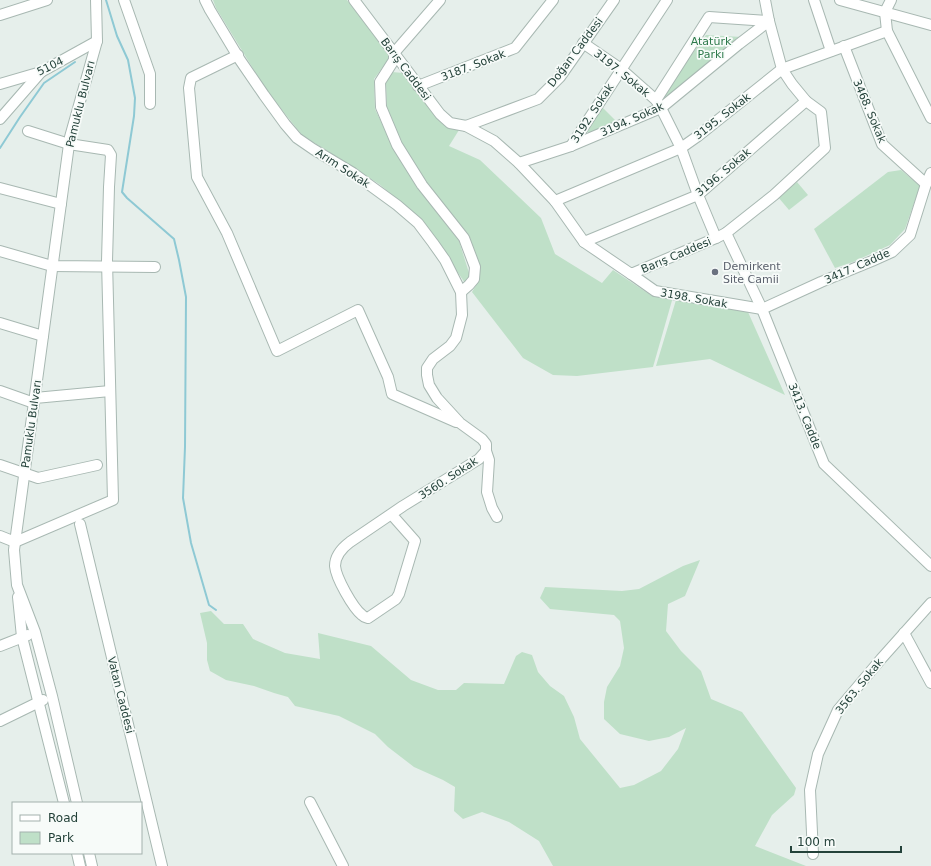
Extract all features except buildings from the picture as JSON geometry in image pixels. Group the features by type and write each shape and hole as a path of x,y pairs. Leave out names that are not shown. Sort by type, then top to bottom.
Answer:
{"street":[{"path":"0,15 47,0"},
{"name":"Pamuklu Bulvarı","path":"77,802 52,696 35,632 17,585 14,550 70,137 97,41 96,0"},
{"path":"124,0 150,74 150,104"},
{"name":"Arım Sokak","path":"205,0 268,101 297,138 353,173 397,205 418,223 445,260 461,292 462,315 456,338 450,346 433,359 427,368 427,375 429,385 437,398 460,423"},
{"name":"Barış Caddesi","path":"354,0 440,114 450,123 466,126 494,141 519,163 555,201 584,242 631,274 726,233 774,195 825,148 821,112 806,101 782,69 765,0"},
{"path":"440,0 394,53 394,60 380,82 381,107 397,145 422,184 464,238 475,267 474,279 461,292"},
{"name":"3187. Sokak","path":"418,86 515,48 553,0"},
{"name":"Doğan Caddesi","path":"466,126 538,99 560,77 614,0"},
{"name":"3192. Sokak","path":"570,146 667,0"},
{"path":"814,0 831,51"},
{"path":"840,0 931,25"},
{"path":"891,0 885,12 887,31 931,118"},
{"path":"659,104 710,17 769,21"},
{"name":"3194. Sokak","path":"519,163 570,146 659,104 769,21"},
{"name":"3195. Sokak","path":"555,201 681,148 782,69 887,31"},
{"name":"5104","path":"0,84 41,72 97,41"},
{"name":"3197. Sokak","path":"583,43 621,69 659,104 681,148 716,238"},
{"name":"3468. Sokak","path":"844,46 882,144 926,184"},
{"path":"238,55 191,78 189,88 197,177 227,233 277,351 358,310 388,377 392,394 460,423 482,439 486,444 486,451"},
{"path":"390,67 398,66 406,69"},
{"path":"0,119 41,72"},
{"name":"3196. Sokak","path":"584,242 698,195 806,101"},
{"path":"0,536 15,542 112,500 107,267 111,155 108,150 69,144 28,131"},
{"name":"3417. Cadde","path":"762,309 892,252 910,235 926,184 931,173"},
{"path":"0,188 61,204"},
{"name":"3413. Cadde","path":"726,233 762,309 824,464 931,566"},
{"path":"0,251 52,266 155,267"},
{"name":"3198. Sokak","path":"631,274 655,291 762,309"},
{"path":"0,323 43,336"},
{"path":"0,391 34,400 110,392"},
{"name":"3560. Sokak","path":"392,515 403,506 479,459 486,451"},
{"name":"3560. Sokak","path":"486,451 489,460 487,492 492,508 497,517"},
{"path":"0,465 38,478 97,465"},
{"path":"392,515 415,541 399,594 396,599 368,618 363,617 344,590 338,576 335,565 337,556 350,542 392,515"},
{"name":"Vatan Caddesi","path":"80,524 162,866"},
{"path":"17,585 22,637 64,802"},
{"name":"3563. Sokak","path":"813,854 810,790 818,754 838,710 931,603"},
{"path":"0,646 35,632"},
{"path":"904,633 931,682"},
{"path":"0,721 52,696"},
{"path":"310,802 343,866"},
{"path":"77,854 80,866"},
{"path":"89,854 92,866"}],"green space":[{"path":"213,0 347,0 388,54 388,60 374,79 375,109 395,151 416,186 459,241 470,276 465,283 443,248 423,222 379,184 302,135 266,90 216,8"},
{"name":"Atatürk Parkı","path":"706,35 742,37 662,102 660,98"},
{"path":"392,72 403,73 435,116 449,127 459,130 449,146 480,160 541,218 555,254 602,283 613,270 652,296 673,297 653,367 577,376 553,375 523,358 472,292 478,282 479,267 469,235 426,183 400,143 387,109 386,83"},
{"path":"601,106 617,122 589,133 585,130"},
{"path":"901,170 920,186 905,229 890,245 853,262 835,268 814,229 888,172"},
{"path":"797,182 808,195 789,210 778,197"},
{"path":"676,300 748,312 785,395 710,359 656,366"},
{"path":"700,560 685,596 668,604 666,631 681,651 701,671 711,699 742,712 796,788 794,795 772,815 755,846 806,866 553,866 539,841 509,822 482,812 463,819 454,811 455,787 414,767 388,747 375,734 339,716 295,706 288,697 254,686 226,680 210,671 207,660 207,643 200,613 211,611 224,624 243,624 253,639 285,653 320,659 318,633 371,646 411,680 438,690 456,690 464,683 504,684 516,656 522,652 532,655 538,672 550,686 564,696 574,717 580,739 620,788 634,785 661,771 678,749 686,728 669,737 649,741 620,734 604,719 604,702 607,687 620,666 624,648 620,621 614,615 550,609 540,598 545,587 622,591 639,589 683,566"}],"waterway":[{"path":"106,0 117,36 128,60 135,98 134,116 122,192 174,239 186,297 185,447 183,498 191,543 209,605 216,610"},
{"path":"0,148 44,83 75,62"}],"place":[{"name":"Demirkent Site Camii","path":"715,272"}]}
